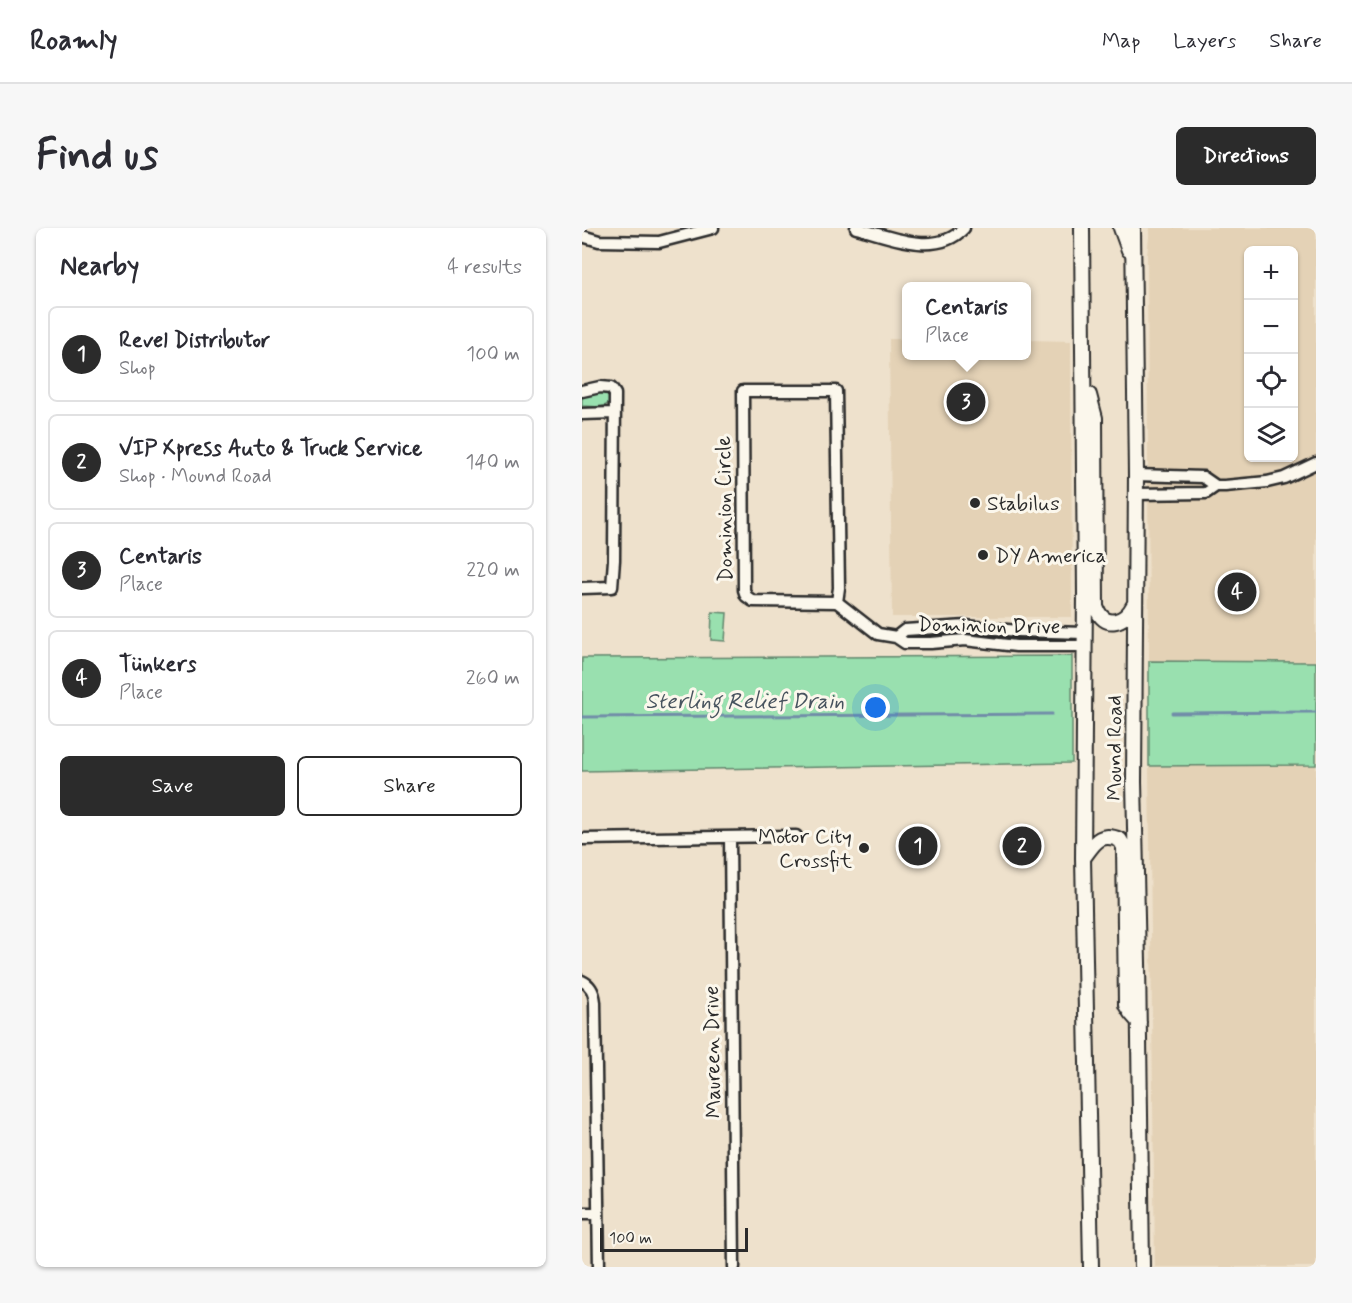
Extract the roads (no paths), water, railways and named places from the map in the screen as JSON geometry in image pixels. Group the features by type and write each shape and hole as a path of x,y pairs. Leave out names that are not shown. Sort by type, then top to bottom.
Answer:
{"main road":[{"name":"Mound Road","path":"1082,228 1083,858 1091,1267"},
{"path":"1121,228 1133,261"},
{"name":"Mound Road","path":"1133,228 1136,476 1134,782 1142,1267"},
{"path":"1083,375 1095,418 1096,607 1101,617 1114,621 1128,615 1134,605"},
{"path":"1083,858 1100,838 1107,836 1120,840 1124,847 1126,1005 1139,1022"}],"street":[{"path":"582,236 599,241 659,242 712,228"},
{"path":"856,228 917,243 939,242 959,233 964,228"},
{"path":"582,391 600,387 611,388 615,394 612,587 582,588"},
{"name":"Dominion Circle","path":"743,391 836,392 839,588 837,602 753,601 746,596 744,590 743,391"},
{"path":"582,414 614,413"},
{"path":"1136,494 1206,493 1216,486 1275,480 1295,474 1316,463"},
{"path":"1136,476 1203,477 1216,486"},
{"name":"Dominion Drive","path":"837,602 879,634 896,637 905,630 966,626 1084,639"},
{"path":"582,839 796,836"},
{"name":"Maureen Drive","path":"730,837 734,1267"},
{"path":"582,981 592,989 595,1002 599,1267"},
{"path":"582,1213 598,1213"}],"waterway":[{"name":"Sterling Relief Drain","path":"1172,713 1316,712"},
{"name":"Sterling Relief Drain","path":"582,717 1052,714"}],"place":[{"name":"Centaris","path":"966,402"},
{"name":"Stabilus","path":"975,503"},
{"name":"DY America","path":"983,555"},
{"name":"Tünkers","path":"1237,592"},
{"name":"Revel Distributor","path":"918,846"},
{"name":"VIP Xpress Auto & Truck Service","path":"1022,846"},
{"name":"Motor City Crossfit","path":"864,848"}]}
